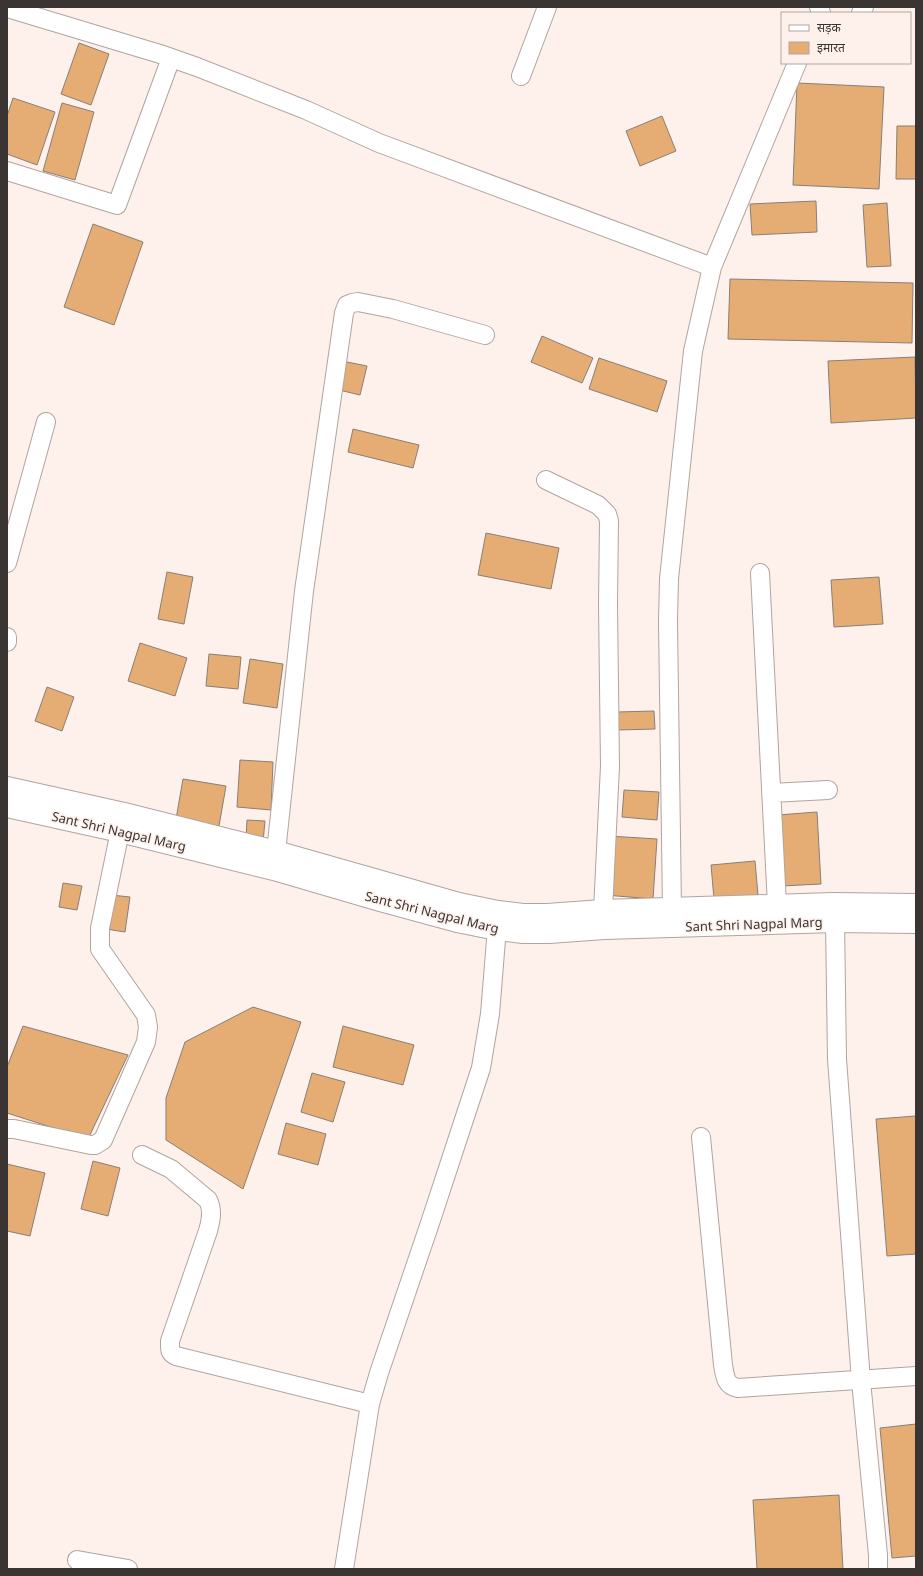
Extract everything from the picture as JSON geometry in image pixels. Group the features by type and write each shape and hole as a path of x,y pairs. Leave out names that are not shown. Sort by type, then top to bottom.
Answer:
{"main road":[{"name":"Sant Shri Nagpal Marg","path":"7,788 124,814 276,852 459,904 523,932 835,921 916,922"},
{"name":"Sant Shri Nagpal Marg","path":"7,806 120,831 274,869 450,919 498,921 523,915 777,905 916,905"}],"street":[{"path":"521,76 547,7"},
{"path":"7,8 171,58 306,110 379,143 712,267"},
{"path":"7,171 117,205 171,58"},
{"path":"672,909 668,621 669,579 693,351 712,267 797,64"},
{"path":"276,852 304,591 344,313 347,305 358,302 393,309 485,335"},
{"path":"7,563 46,422"},
{"path":"546,480 598,505 607,514 609,521 608,605 610,766 603,911"},
{"path":"760,573 777,905"},
{"path":"7,637 7,642"},
{"path":"772,793 828,790"},
{"path":"7,1130 14,1129 91,1145 99,1143 102,1140 146,1042 148,1027 146,1015 100,949 100,928 120,831"},
{"path":"344,1569 370,1404 378,1373 430,1223 481,1068 490,1014 498,921"},
{"path":"835,921 837,1059 878,1569"},
{"path":"701,1137 723,1365 727,1382 733,1388 738,1388 862,1381 916,1376"},
{"path":"142,1155 171,1170 208,1200 210,1205 211,1220 208,1231 170,1341 170,1349 172,1354 370,1404"},
{"path":"77,1560 128,1569"}],"building":[{"path":"79,43 109,54 91,105 61,94"},
{"path":"797,83 884,87 879,189 793,185"},
{"path":"13,98 55,112 37,165 7,154 7,116"},
{"path":"62,103 94,112 75,180 43,171"},
{"path":"662,116 676,151 640,166 626,131"},
{"path":"897,126 916,126 916,179 896,179"},
{"path":"816,201 817,232 752,235 750,204"},
{"path":"887,203 891,266 867,267 863,205"},
{"path":"93,224 143,242 114,325 64,307"},
{"path":"730,279 913,283 912,343 728,339"},
{"path":"542,336 593,358 582,383 531,362"},
{"path":"915,357 916,418 831,423 828,361"},
{"path":"599,358 667,381 657,412 589,389"},
{"path":"342,361 367,366 360,395 335,389"},
{"path":"353,429 419,445 413,468 348,452"},
{"path":"486,533 559,548 551,589 478,575"},
{"path":"167,572 193,577 184,624 158,619"},
{"path":"879,577 883,624 834,627 831,580"},
{"path":"140,643 187,658 175,696 128,681"},
{"path":"209,654 241,657 238,689 206,686"},
{"path":"250,659 283,664 277,708 243,703"},
{"path":"47,687 74,697 62,731 35,721"},
{"path":"654,711 655,729 617,730 617,712"},
{"path":"240,760 273,762 271,810 237,807"},
{"path":"183,779 226,786 219,826 176,819"},
{"path":"624,790 659,792 657,820 622,817"},
{"path":"817,812 821,884 782,886 778,815"},
{"path":"247,820 265,821 263,842 246,840"},
{"path":"609,836 657,839 653,899 605,895"},
{"path":"755,861 758,895 714,899 711,865"},
{"path":"63,883 82,886 77,910 59,907"},
{"path":"111,895 130,897 125,932 106,929"},
{"path":"253,1007 301,1022 243,1189 166,1140 166,1098 185,1042"},
{"path":"23,1026 128,1055 88,1139 7,1113 7,1067"},
{"path":"343,1026 414,1045 403,1085 333,1067"},
{"path":"312,1073 345,1082 333,1122 301,1112"},
{"path":"916,1116 916,1254 887,1256 876,1119"},
{"path":"286,1123 326,1134 318,1165 278,1154"},
{"path":"93,1161 120,1168 108,1216 81,1209"},
{"path":"7,1164 45,1173 30,1236 7,1231"},
{"path":"916,1424 916,1556 892,1558 880,1428"},
{"path":"839,1495 843,1569 757,1569 753,1500"}]}
